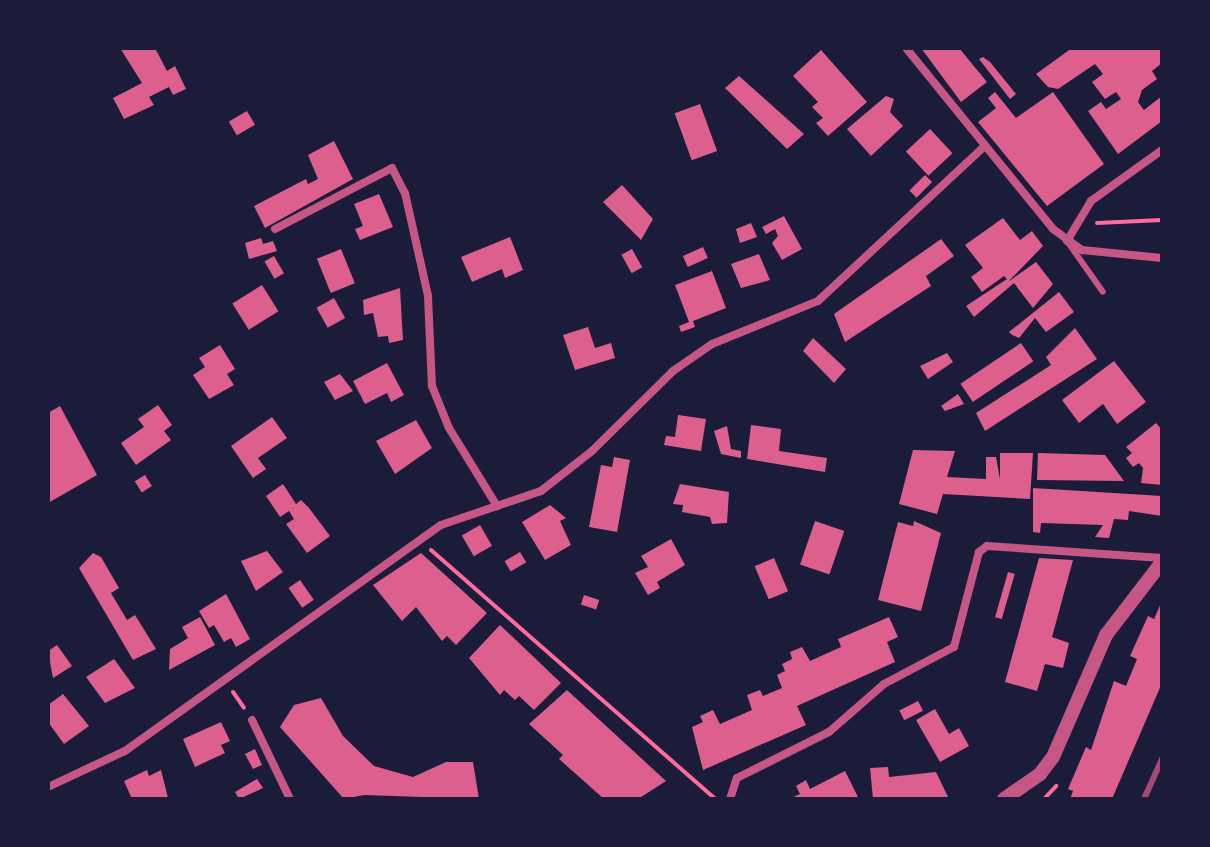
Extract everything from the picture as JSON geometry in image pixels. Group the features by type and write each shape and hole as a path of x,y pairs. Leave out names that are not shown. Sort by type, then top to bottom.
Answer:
{"street":[{"path":"906,48 1041,219 1067,241 1094,253 1162,258"},
{"path":"48,787 125,751 441,525 541,491 592,451 673,371 712,344 818,301 984,147"},
{"path":"1067,241 1091,201 1162,150"},
{"path":"275,229 392,168 405,193 428,296 432,386 449,428 497,506"},
{"path":"730,799 737,778 829,732 884,684 954,647 979,552 987,546 1162,560"},
{"path":"1004,799 1040,774 1053,757 1106,635 1162,560"},
{"path":"252,720 290,799"}],"lane":[{"path":"1067,241 1103,292"}],"path":[{"path":"1095,215 1097,223 1162,220"},
{"path":"419,539 715,799"},
{"path":"226,680 252,720"}],"building":[{"path":"120,48 155,48 167,71 175,66 186,89 173,95 169,87 149,97 154,105 124,119 113,98 142,83"},
{"path":"921,48 959,48 987,82 961,102"},
{"path":"1072,48 1162,48 1162,63 1152,71 1157,79 1142,90 1138,102 1144,110 1162,96 1162,121 1118,154 1088,111 1101,102 1106,109 1121,99 1116,92 1105,99 1092,82 1103,74 1095,64 1058,89 1048,87 1036,74"},
{"path":"821,50 867,102 828,136 816,123 823,118 812,107 818,102 793,76"},
{"path":"983,57 1016,94 1010,99 979,59"},
{"path":"739,76 804,134 787,149 725,88"},
{"path":"995,92 1016,118 1053,92 1104,164 1047,206 978,122 996,108 988,98"},
{"path":"886,96 894,99 890,112 903,126 871,156 847,129"},
{"path":"700,104 717,151 692,160 675,113"},
{"path":"247,111 255,125 237,135 229,122"},
{"path":"930,129 953,153 928,176 906,152"},
{"path":"334,141 353,179 265,228 254,206 306,179 308,184 318,179 308,155"},
{"path":"925,175 932,182 917,198 909,191"},
{"path":"622,185 653,219 641,240 603,202"},
{"path":"379,194 393,227 360,240 355,229 363,226 354,204"},
{"path":"784,216 802,249 782,260 772,243 778,236 775,229 766,234 762,227"},
{"path":"1003,218 1020,240 1032,231 1043,246 1008,282 1036,262 1053,284 1033,308 1014,283 974,317 966,306 1007,279 1004,276 982,292 971,277 983,268 965,245"},
{"path":"751,223 757,237 740,243 736,229"},
{"path":"510,237 523,270 505,278 502,269 472,282 461,257"},
{"path":"261,238 263,244 273,241 277,251 249,259 245,243"},
{"path":"941,239 954,256 926,276 931,286 845,342 834,314"},
{"path":"703,247 708,258 688,267 683,256"},
{"path":"341,249 355,283 331,293 317,259"},
{"path":"632,249 642,267 632,273 622,255"},
{"path":"759,254 770,280 741,288 731,264"},
{"path":"274,256 284,273 274,279 264,262"},
{"path":"712,271 726,308 693,321 695,327 681,332 679,326 689,322 675,285"},
{"path":"262,285 278,311 249,330 232,304"},
{"path":"400,288 403,340 389,343 388,336 378,337 373,313 364,315 363,300"},
{"path":"1059,292 1074,312 1046,332 1035,318 1019,338 1009,332"},
{"path":"334,298 345,318 328,328 317,308"},
{"path":"588,327 595,348 611,343 615,358 575,370 563,335"},
{"path":"1075,328 1097,359 985,431 976,413 1051,365 1046,357"},
{"path":"813,338 846,369 834,383 803,351"},
{"path":"1021,343 1033,361 973,402 960,384"},
{"path":"220,345 235,369 227,374 234,385 209,399 193,375 205,367 199,358"},
{"path":"947,353 953,362 928,379 920,366"},
{"path":"1114,361 1146,402 1117,424 1103,404 1079,423 1062,400"},
{"path":"387,363 404,395 391,402 387,393 365,404 353,381"},
{"path":"340,374 353,391 335,400 324,382"},
{"path":"958,394 964,404 945,411 941,406"},
{"path":"158,405 172,425 164,431 171,440 136,465 121,443 144,427 138,419"},
{"path":"60,406 97,475 48,503 48,413"},
{"path":"678,415 706,419 701,451 664,445 666,436 675,437"},
{"path":"272,417 287,438 258,458 266,469 253,478 231,446"},
{"path":"416,420 432,448 395,474 376,441"},
{"path":"1156,423 1162,430 1162,485 1141,483 1143,468 1139,463 1133,467 1126,458 1132,453 1126,447"},
{"path":"751,425 781,429 779,451 827,458 825,472 747,459"},
{"path":"727,426 731,449 741,451 741,458 721,454 714,431"},
{"path":"913,450 955,451 947,477 986,479 986,457 996,457 1000,479 1000,453 1033,453 1030,499 943,494 937,514 899,504"},
{"path":"1038,453 1105,455 1124,481 1037,480"},
{"path":"614,457 630,460 617,532 589,527 601,465 612,467"},
{"path":"145,475 152,486 142,492 135,481"},
{"path":"283,484 296,504 301,500 330,536 307,553 286,524 294,519 289,511 280,517 266,496"},
{"path":"680,484 729,492 727,523 712,524 710,517 682,512 683,505 673,504"},
{"path":"1033,488 1162,496 1162,516 1129,511 1128,520 1114,519 1109,538 1095,537 1103,525 1041,523 1040,533 1033,532"},
{"path":"550,505 566,518 560,521 571,545 545,560 522,522"},
{"path":"815,521 844,531 829,575 800,564"},
{"path":"914,521 941,533 921,611 878,600 898,522 913,526"},
{"path":"480,525 492,546 474,556 462,536"},
{"path":"671,539 685,565 657,582 660,588 648,595 635,573 648,567 641,556"},
{"path":"267,551 283,572 256,591 241,561"},
{"path":"520,552 526,562 511,572 505,561"},
{"path":"93,553 101,557 119,588 111,593 127,620 135,615 156,649 133,660 79,568"},
{"path":"421,553 487,613 456,645 447,636 442,641 416,607 402,621 373,585"},
{"path":"774,558 788,591 769,599 755,566"},
{"path":"1039,558 1073,560 1052,637 1069,643 1063,668 1045,664 1037,691 1005,682"},
{"path":"1008,572 1015,574 1002,619 995,617"},
{"path":"300,580 314,600 302,608 289,588"},
{"path":"226,594 250,639 236,647 231,638 224,642 214,625 209,628 199,611"},
{"path":"584,595 599,600 596,609 581,605"},
{"path":"1162,601 1162,683 1112,799 1070,799 1073,791 1068,789 1086,747 1091,750 1114,681 1126,686 1137,659 1130,656 1148,616 1154,619"},
{"path":"200,617 215,645 169,670 170,649 188,638 182,627"},
{"path":"889,617 898,637 887,642 895,662 797,706 806,725 703,770 692,727 703,722 700,716 713,710 720,724 752,710 747,695 760,690 763,696 782,688 777,675 785,671 782,664 792,659 790,652 802,647 810,661 841,647 838,639"},
{"path":"500,625 561,683 534,710 519,696 515,700 504,690 500,695 469,658"},
{"path":"57,645 72,666 53,678 48,651"},
{"path":"114,659 135,688 105,703 86,677"},
{"path":"567,690 666,781 638,799 604,799 559,759 563,755 529,724"},
{"path":"63,694 89,726 64,744 48,722 48,705"},
{"path":"321,698 343,736 374,766 413,777 446,762 473,762 479,799 364,795 344,799 280,727 294,705"},
{"path":"918,701 923,711 904,720 899,711"},
{"path":"935,709 949,734 959,728 969,746 940,762 916,720"},
{"path":"221,722 230,741 221,745 225,753 195,767 183,739"},
{"path":"255,749 262,765 253,769 245,754"},
{"path":"888,767 889,777 936,772 949,799 873,799 870,768"},
{"path":"147,770 149,776 161,770 168,798 132,799 124,781"},
{"path":"845,771 859,799 789,799 800,794 796,786 806,780 810,789"},
{"path":"257,779 263,788 239,799 235,792"}],"railway":[{"path":"1144,799 1162,759"}]}
